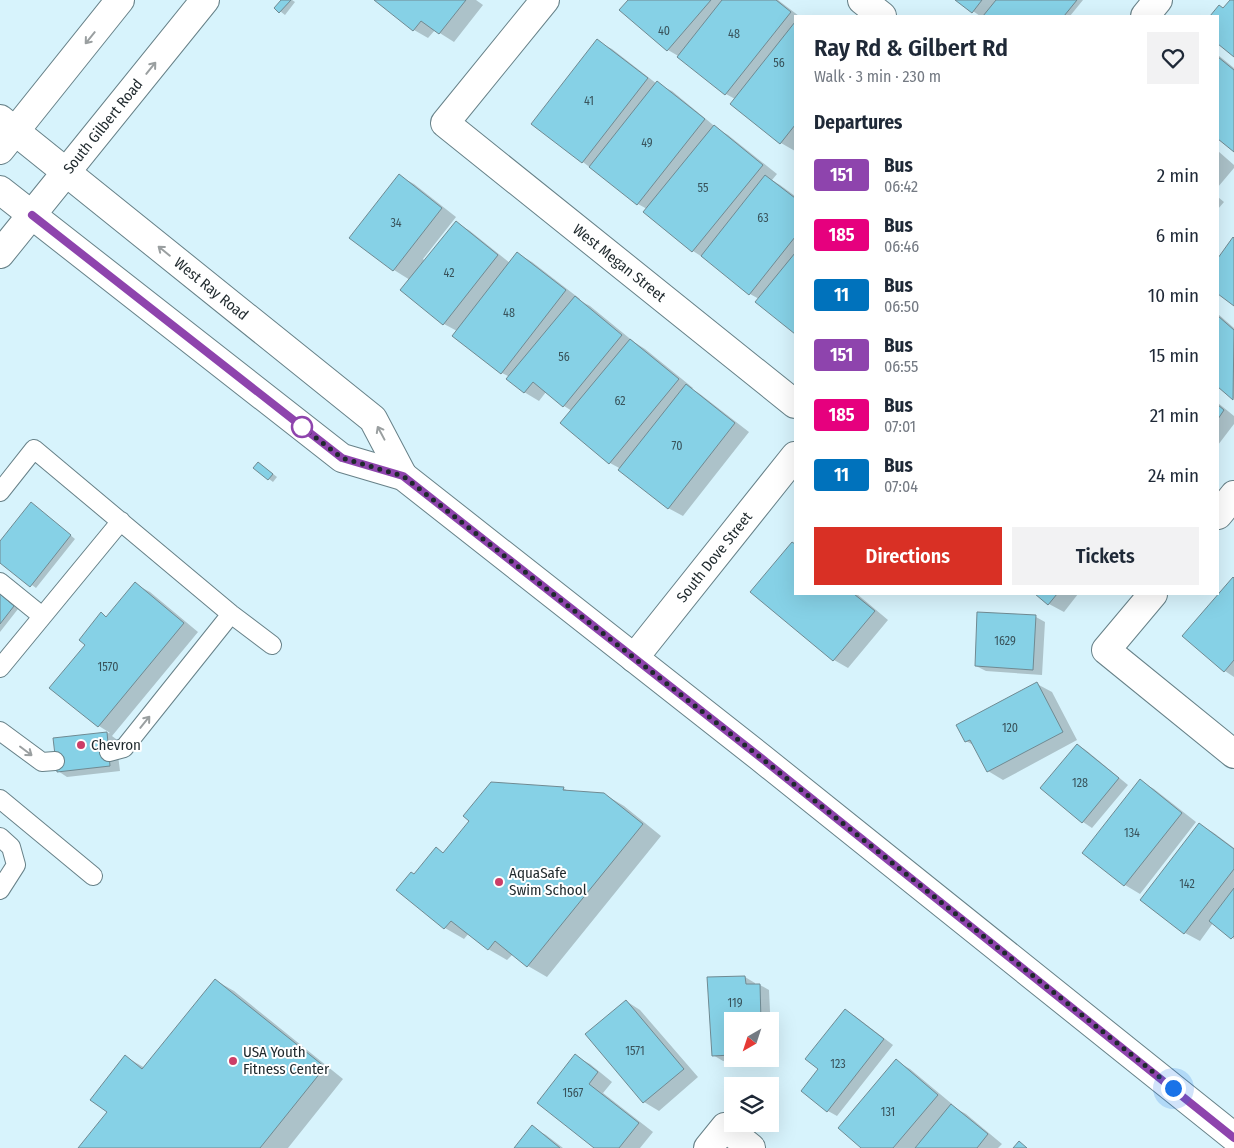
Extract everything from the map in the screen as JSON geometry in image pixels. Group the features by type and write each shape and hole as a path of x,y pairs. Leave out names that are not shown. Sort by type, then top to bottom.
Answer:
{"main road":[{"path":"5,133 120,0"},
{"name":"South Gilbert Road","path":"0,254 205,0"},
{"name":"West Megan Street","path":"545,0 445,123 794,403"},
{"path":"862,0 881,15"},
{"path":"1146,15 1158,0"},
{"name":"West Ray Road","path":"5,133 66,172 373,419 403,476"},
{"name":"West Ray Road","path":"0,190 342,458 403,476 783,776 1234,1138"},
{"name":"South Dove Street","path":"634,658 794,457"},
{"path":"1219,514 1234,495"},
{"path":"1152,595 1106,650 1234,754"},
{"path":"708,1148 725,1127 751,1148"}],"lane":[{"path":"0,492 34,449 231,614 272,645"},
{"path":"0,668 121,521"},
{"path":"0,582 42,616"},
{"path":"109,752 124,748 231,614"},
{"path":"0,731 42,762 55,761"},
{"path":"0,799 93,876"},
{"path":"0,837 11,846 16,865 0,890"}],"building":[{"path":"281,0 291,0 279,13 274,8"},
{"path":"374,0 466,0 439,34 421,21 413,31"},
{"path":"628,0 711,0 667,51 619,10"},
{"path":"722,0 776,0 791,12 725,95 677,57"},
{"path":"955,0 982,0 972,13"},
{"path":"996,0 1077,0 1065,15 984,15"},
{"path":"1230,0 1234,0 1234,57 1219,45 1219,15 1211,15 1219,5 1223,8"},
{"path":"794,23 794,126 780,144 730,104"},
{"path":"597,39 648,78 582,163 531,124"},
{"path":"1219,58 1234,70 1234,152 1219,140"},
{"path":"657,81 705,119 637,205 589,167"},
{"path":"714,125 763,165 692,252 643,212"},
{"path":"399,174 442,208 393,271 349,238"},
{"path":"765,175 794,197 794,238 749,295 701,256"},
{"path":"456,221 498,255 443,325 400,290"},
{"path":"1233,237 1234,306 1219,295 1219,257"},
{"path":"517,252 566,290 501,374 452,336"},
{"path":"794,254 794,333 755,302"},
{"path":"575,296 622,335 563,407 533,382 524,393 506,379"},
{"path":"1219,317 1234,330 1233,400 1219,388"},
{"path":"630,339 679,379 609,464 560,423"},
{"path":"686,384 735,423 668,509 618,470"},
{"path":"1219,406 1224,410 1219,418"},
{"path":"258,462 273,474 268,480 253,468"},
{"path":"31,502 71,535 30,587 0,563 0,541"},
{"path":"792,542 794,543 794,595 855,595 875,611 833,661 750,592"},
{"path":"1233,577 1234,660 1224,672 1182,636"},
{"name":"Chevron","path":"135,582 184,623 98,727 49,688 85,645 79,640 101,612 106,617"},
{"path":"0,594 14,606 0,624"},
{"path":"1036,595 1056,595 1048,605"},
{"path":"977,612 1036,615 1033,670 975,666"},
{"path":"1037,682 1063,732 987,772 970,740 965,742 956,725"},
{"name":"Chevron","path":"107,732 110,766 57,772 53,738"},
{"path":"1077,744 1119,778 1082,823 1040,788"},
{"path":"1140,779 1182,813 1124,886 1082,853"},
{"name":"AquaSafe Swim School","path":"491,782 564,787 563,790 604,793 643,824 527,967 495,941 488,950 451,921 444,929 396,890 411,872 414,874 436,847 443,853 469,821 463,816"},
{"path":"1199,823 1234,849 1234,869 1184,934 1140,900"},
{"path":"1234,888 1234,936 1231,939 1209,921"},
{"path":"745,976 746,984 760,984 761,1012 724,1012 724,1055 712,1056 707,977"},
{"name":"USA Youth Fitness Center","path":"215,979 325,1067 260,1148 78,1148 107,1112 90,1100 125,1055 142,1069"},
{"path":"626,1000 684,1069 643,1103 585,1034"},
{"path":"845,1009 884,1039 827,1112 801,1091 818,1069 805,1059"},
{"path":"575,1054 598,1072 589,1084 639,1123 619,1148 594,1148 537,1103"},
{"path":"896,1059 938,1095 893,1148 861,1148 838,1128"},
{"path":"951,1104 988,1134 977,1148 915,1148"},
{"path":"532,1125 560,1148 514,1148"},
{"path":"1019,1141 1027,1148 1013,1148"}],"bus line":[{"name":"151","path":"32,215 342,458 403,476 760,757 1234,1138"}],"place":[{"name":"Chevron","path":"81,745"},
{"name":"AquaSafe Swim School","path":"499,882"},
{"name":"USA Youth Fitness Center","path":"233,1061"}],"route":[{"path":"302,427 342,458 403,476 760,757 1173,1088"}]}
